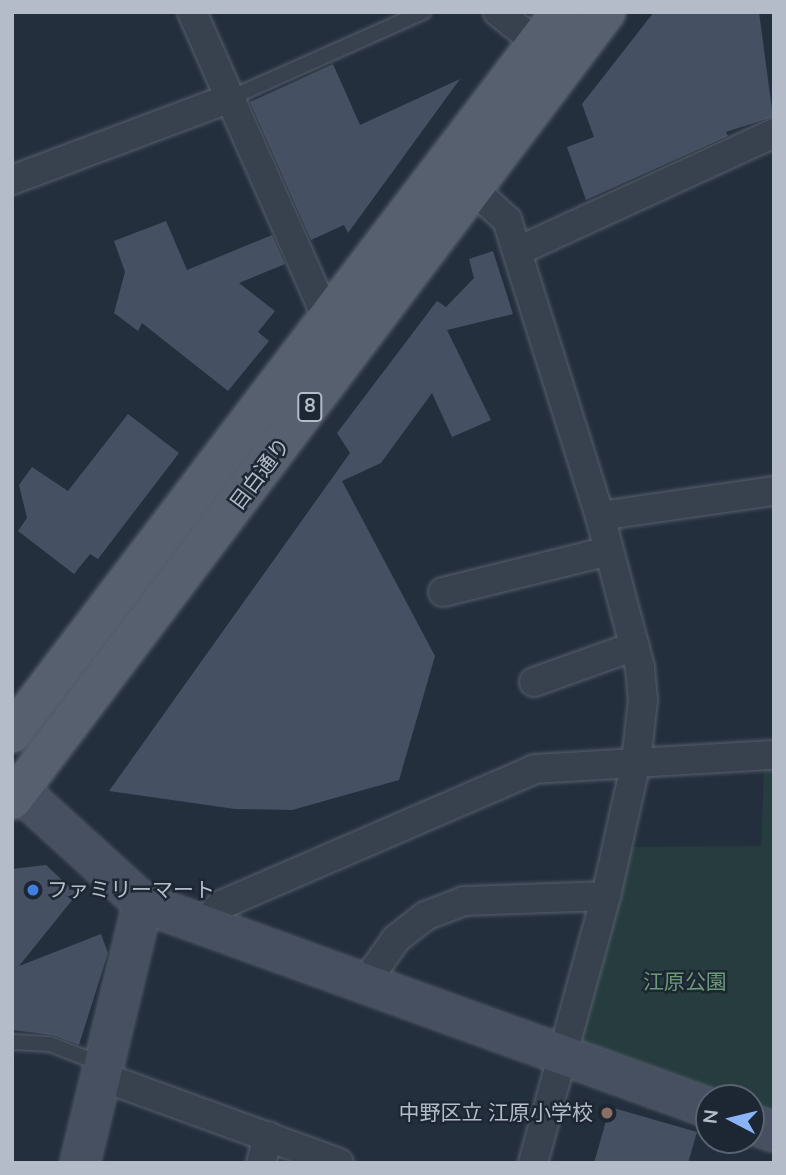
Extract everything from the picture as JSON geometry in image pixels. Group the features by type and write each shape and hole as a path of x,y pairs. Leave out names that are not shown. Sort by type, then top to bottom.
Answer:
{"main road":[{"name":"目白通り","path":"14,791 270,463 459,176 537,43 560,12"},
{"name":"目白通り","path":"12,733 328,320 606,12"}],"street":[{"path":"192,12 228,99 328,320"},
{"path":"498,12 537,43"},
{"path":"12,180 228,99"},
{"path":"518,251 774,133"},
{"path":"459,176 507,220 518,251 600,516 635,646 643,699 636,762 606,896 533,1163"},
{"path":"600,516 774,491"},
{"path":"443,592 609,551"},
{"path":"534,682 635,646"},
{"path":"204,923 221,905 535,769 774,755"},
{"path":"14,791 143,903 695,1103"},
{"path":"365,983 397,939 425,916 464,901 606,896"},
{"path":"80,1163 105,1072 143,903"},
{"path":"105,1072 265,1149 339,1163"}],"lane":[{"path":"228,99 423,12"},
{"path":"12,1042 50,1044 105,1072"}],"green space":[{"name":"江原公園","path":"764,768 774,769 774,1115 765,1112 765,1084 695,1084 695,1086 579,1044 623,847 761,846"}],"building":[{"path":"654,12 759,12 773,117 726,132 728,136 586,200 567,147 594,137 582,104"},
{"path":"333,64 360,125 460,79 348,233 344,225 311,240 250,102"},
{"path":"166,221 187,270 272,235 285,264 239,283 275,311 258,332 269,341 228,391 142,323 138,331 114,313 125,272 114,241"},
{"path":"493,251 513,314 447,330 491,420 452,437 432,393 381,463 342,481 435,656 399,780 292,810 235,809 109,791 350,453 337,433 437,301 446,307 474,278 469,259"},
{"path":"128,414 179,453 98,559 90,554 74,574 18,531 27,518 19,485 32,467 68,491"},
{"path":"46,865 77,894 19,966 101,934 108,953 79,1045 53,1035 12,1030 12,869"},
{"path":"610,1107 695,1131 688,1163 594,1163"}],"place":[{"name":"ファミリーマート","path":"33,890"},
{"name":"中野区立 江原小学校","path":"607,1113"}]}
